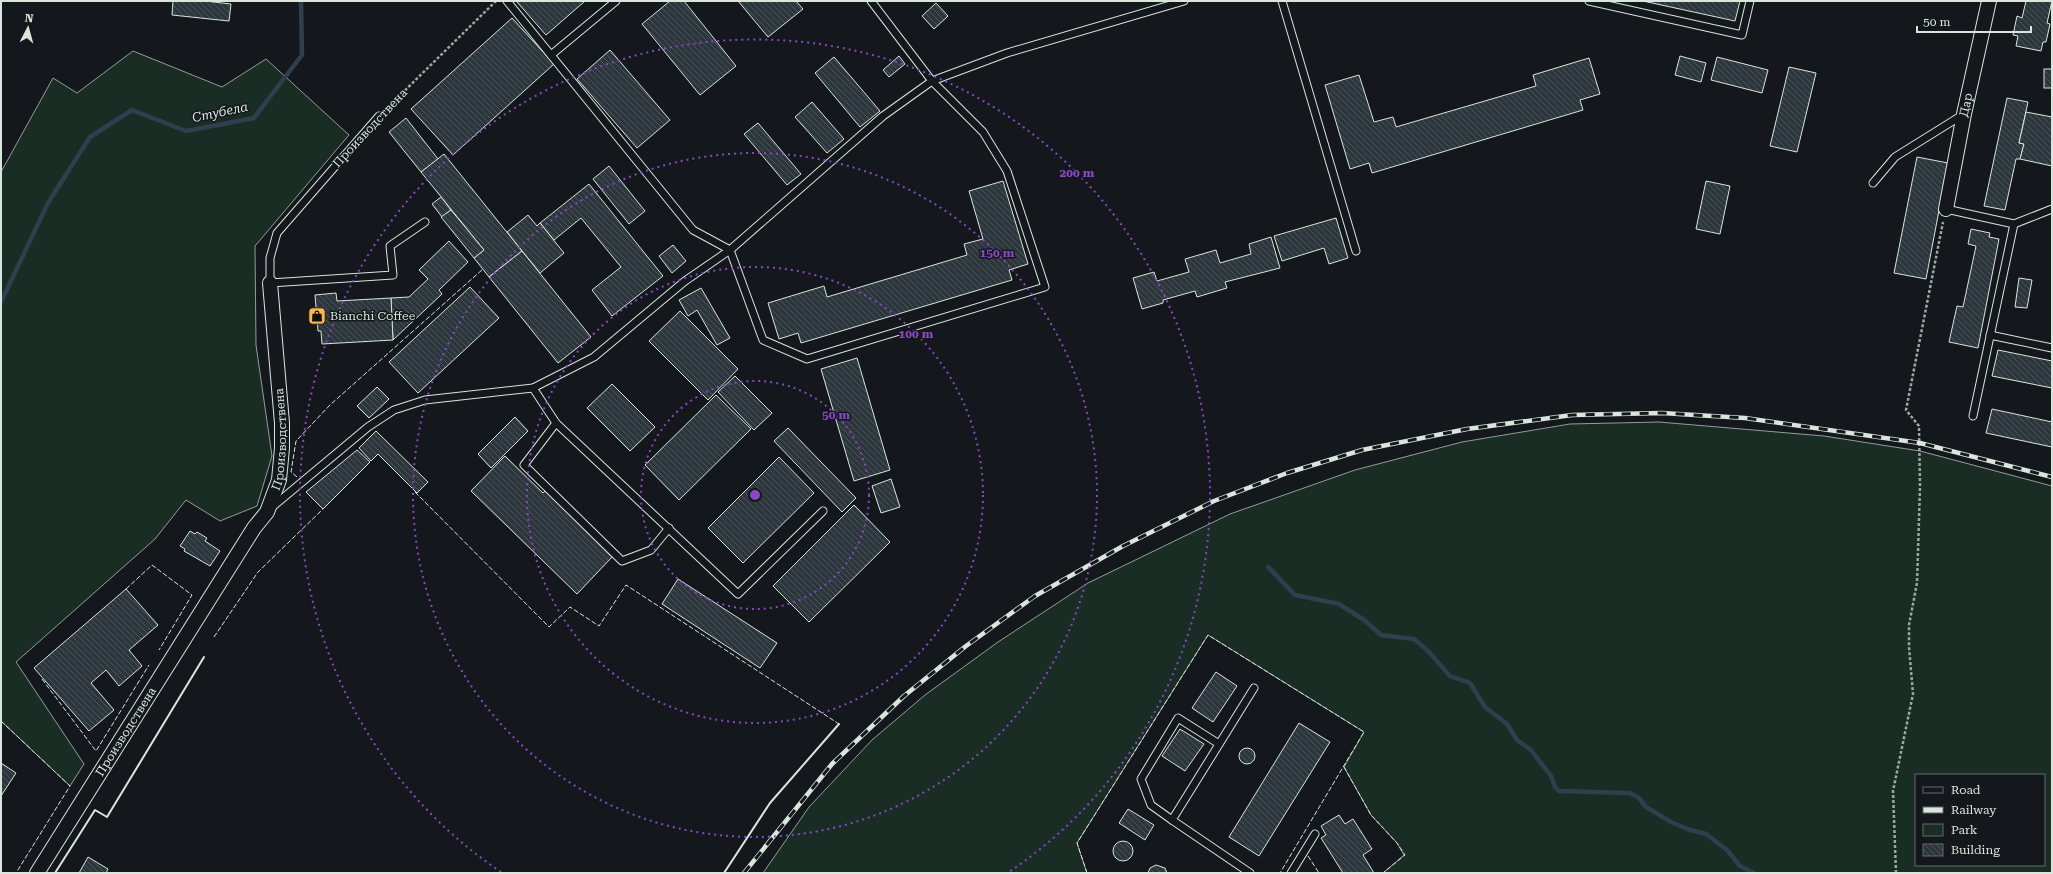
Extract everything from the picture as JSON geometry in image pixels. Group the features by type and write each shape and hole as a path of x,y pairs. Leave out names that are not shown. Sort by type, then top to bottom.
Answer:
{"street":[{"name":"Дар","path":"1946,210 1964,114 1989,1"},
{"name":"Производствена","path":"37,873 254,528 267,512 279,480 282,448 282,423 270,283"}],"lane":[{"path":"507,1 693,230 730,250 763,340 807,359 1045,287 1007,171 983,132 932,81 871,1"},
{"path":"551,55 616,1"},
{"path":"267,512 368,427 394,410 425,400 533,388 594,357 685,281 730,250 883,116 932,81 1007,53 1184,1"},
{"path":"1282,1 1356,251"},
{"path":"1589,1 1742,35 1750,1"},
{"path":"1873,183 1895,157 1964,114"},
{"name":"Производствена","path":"270,283 270,258 277,233 379,116"},
{"path":"1946,210 2014,224 2052,209"},
{"path":"270,283 393,275 390,246 425,222"},
{"path":"1973,416 2014,224"},
{"path":"1990,335 2052,348"},
{"path":"533,388 556,423 738,594 823,511"},
{"path":"556,423 524,465 622,560 651,550 669,528"},
{"path":"1172,820 1254,688"},
{"path":"1219,744 1178,718 1141,779 1151,805 1250,873"},
{"path":"1292,873 1315,834"}],"path":[{"name":"Производствена","path":"379,116 496,1"},
{"path":"1896,873 1893,791 1913,694 1909,647 1909,625 1917,583 1920,487 1918,426 1906,410 1946,210"}],"green space":[{"path":"133,51 222,87 266,59 349,135 255,246 256,345 272,456 257,506 220,521 186,500 155,539 16,662 84,764 70,786 1,721 1,172 53,78 77,93"},
{"path":"1659,422 1824,436 1920,451 2052,486 2052,873 1383,873 1404,855 1397,843 1371,815 1344,767 1364,732 1208,635 1077,843 1087,873 763,873 809,807 872,740 925,695 998,642 1088,583 1230,514 1355,470 1462,442 1570,424"}],"building":[{"path":"173,1 205,1 231,4 229,21 172,15"},
{"path":"585,1 546,35 517,2"},
{"path":"670,1 684,1 736,66 700,95 642,24"},
{"path":"738,1 796,1 803,9 768,37"},
{"path":"1643,1 1740,1 1735,21"},
{"path":"2026,1 2052,1 2047,23 2050,24 2046,42 2043,42 2041,51 2016,46 2018,36 2013,35 2017,16 2022,18"},
{"path":"936,3 948,16 934,29 922,16"},
{"path":"512,18 554,64 453,155 411,109"},
{"path":"610,50 670,120 637,148 577,79"},
{"path":"899,56 905,64 889,77 883,70"},
{"path":"1680,56 1706,63 1701,82 1675,75"},
{"path":"834,57 880,111 860,127 815,73"},
{"path":"1717,57 1768,70 1762,93 1711,80"},
{"path":"1589,58 1600,94 1580,100 1583,110 1372,173 1369,163 1350,169 1325,85 1359,75 1374,122 1393,117 1396,127 1536,86 1533,75"},
{"path":"1789,67 1816,73 1797,152 1770,146"},
{"path":"2044,69 2052,69 2052,88 2044,88"},
{"path":"2007,98 2028,102 2019,143 2024,144 2020,159 2016,159 2005,210 1984,206"},
{"path":"812,102 844,139 827,153 795,117"},
{"path":"2026,112 2052,117 2052,166 2020,159 2024,144 2019,143"},
{"path":"406,118 438,159 421,172 389,132"},
{"path":"758,123 801,174 787,185 744,134"},
{"path":"444,154 522,251 489,277 474,258 484,250 421,172"},
{"path":"1917,157 1948,163 1926,279 1894,273"},
{"path":"609,166 645,211 629,224 593,179"},
{"path":"1003,181 1028,264 1009,270 1012,280 801,343 798,333 779,339 768,303 824,286 827,297 967,255 964,244 983,239 969,191"},
{"path":"1706,181 1730,186 1720,234 1696,229"},
{"path":"589,184 663,276 612,316 592,290 621,267 581,218 554,240 540,223"},
{"path":"441,197 451,210 442,217 432,204"},
{"path":"451,210 484,250 474,258 441,217"},
{"path":"528,215 537,226 540,223 564,253 540,273 507,232"},
{"path":"1336,218 1348,258 1329,264 1324,248 1282,261 1274,236"},
{"path":"1971,229 1990,233 1989,237 1999,239 1978,348 1949,342 1957,306 1963,307 1976,246 1968,244"},
{"path":"1271,237 1280,268 1225,282 1227,288 1197,297 1195,291 1163,300 1163,303 1142,309 1133,278 1154,272 1157,281 1189,272 1185,259 1216,250 1220,263 1251,254 1249,244"},
{"path":"449,241 468,262 439,290 442,294 393,340 391,298 409,297 428,279 419,270"},
{"path":"673,245 686,261 672,273 659,256"},
{"path":"522,251 591,337 558,363 489,277"},
{"path":"2019,278 2032,280 2027,308 2015,307"},
{"path":"470,287 499,318 418,393 389,362"},
{"path":"701,288 730,338 717,345 697,310 688,316 679,300"},
{"path":"336,293 337,301 391,298 393,340 322,344 321,331 318,331 315,295"},
{"path":"680,311 738,369 708,400 649,341"},
{"path":"1998,350 2052,361 2052,388 1992,376"},
{"path":"857,358 890,470 854,481 821,369"},
{"path":"735,376 772,413 754,430 718,392"},
{"path":"612,384 655,427 630,451 587,408"},
{"path":"377,387 389,399 369,418 357,406"},
{"path":"716,395 751,429 679,500 645,465"},
{"path":"1992,409 2052,422 2052,447 1986,433"},
{"path":"515,417 528,431 491,468 478,454"},
{"path":"788,428 856,498 842,512 774,441"},
{"path":"376,431 428,482 417,493 378,454 371,461 359,448"},
{"path":"357,450 370,462 323,509 306,492"},
{"path":"505,456 543,493 545,491 613,556 577,594 471,491"},
{"path":"779,457 814,493 743,563 708,528"},
{"path":"891,479 900,507 881,513 872,486"},
{"path":"854,505 890,542 809,622 773,586"},
{"path":"190,531 195,534 197,532 207,538 205,541 220,551 210,566 184,551 185,549 180,546"},
{"path":"678,579 777,643 760,668 662,604"},
{"path":"126,589 158,625 129,650 142,666 119,686 106,670 91,683 114,710 89,731 34,668"},
{"path":"1216,672 1237,686 1213,722 1192,708"},
{"path":"1299,723 1330,742 1259,856 1229,837"},
{"path":"1180,729 1204,744 1185,771 1162,756"},
{"path":"1244,748 1250,748 1255,753 1253,762 1250,764 1244,764 1239,759 1239,753"},
{"path":"1,763 16,773 1,796"},
{"path":"1128,809 1154,825 1145,840 1119,823"},
{"path":"1339,815 1345,824 1353,819 1372,849 1363,855 1374,873 1343,873 1321,838 1326,835 1321,826"},
{"path":"1123,841 1130,844 1133,851 1130,858 1123,861 1116,858 1113,851 1116,844"},
{"path":"88,857 108,869 106,873 79,873"},
{"path":"1156,865 1165,868 1167,873 1148,873 1150,868"}],"waterway":[{"name":"Стубела","path":"1,302 48,203 90,137 132,110 186,131 254,118 302,55 301,1"},
{"path":"1268,567 1295,595 1339,604 1364,620 1381,635 1414,639 1429,652 1450,676 1470,683 1485,707 1507,724 1517,740 1531,750 1551,776 1555,787 1559,791 1630,793 1639,798 1646,807 1671,822 1690,830 1706,834 1727,850 1740,866 1754,873"}],"railway":[{"path":"744,873 832,764 904,696 966,646 1035,596 1123,546 1214,501 1287,473 1362,450 1467,429 1572,415 1662,413 1745,418 1920,443 2052,477"}],"fence":[{"path":"297,477 291,472 296,441 330,405 483,269"},
{"path":"415,492 549,627 570,607 599,626 626,585 839,724"},
{"path":"214,637 258,572 324,508"},
{"path":"126,589 152,565 192,595 159,650"},
{"path":"1087,873 1077,843 1208,635 1364,732 1280,873"},
{"path":"42,679 96,751 149,665"},
{"path":"1,721 70,786 16,873"},
{"path":"1344,767 1371,815 1397,843 1405,855 1383,873"},
{"path":"1308,856 1319,873"}],"wall":[{"path":"55,873 95,810 107,817 204,657"},
{"path":"724,873 770,803 839,724"}],"place":[{"name":"Bianchi Coffee","path":"317,316"}]}
